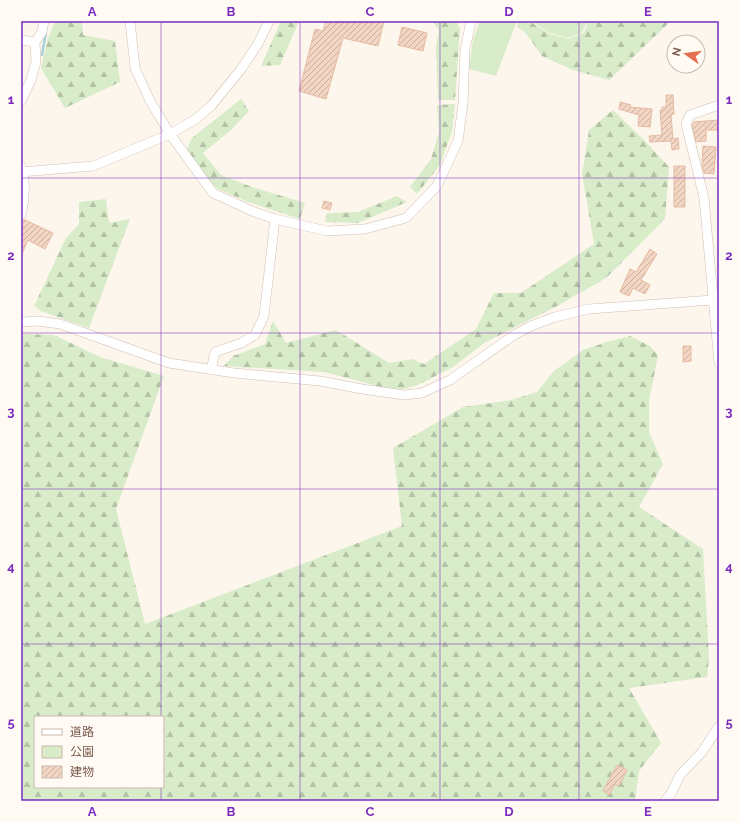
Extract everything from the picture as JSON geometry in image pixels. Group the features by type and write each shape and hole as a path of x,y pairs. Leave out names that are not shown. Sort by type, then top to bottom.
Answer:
{"street":[{"path":"21,101 31,80 36,62 35,42 42,32 44,21"},
{"path":"130,21 134,68 150,101 170,134 213,193 252,211 327,231 365,229 406,218 437,186 458,141 464,104 465,50 471,21"},
{"path":"21,214 24,196 22,170 93,166 170,134 196,118 212,105 242,68 259,42 269,21"},
{"path":"21,40 35,42"},
{"path":"719,105 690,115 686,124 704,198 713,284 716,299 719,363"},
{"path":"211,370 216,352 241,343 255,335 264,316 275,218"},
{"path":"21,322 38,321 60,324 169,362 211,370 320,381 404,395 422,393 450,380 514,335 531,326 555,317 589,309 716,299"},
{"path":"665,801 672,792 680,775 702,752 719,726"}],"green space":[{"path":"55,21 82,21 83,35 115,41 120,82 65,108 41,68 48,38"},
{"path":"281,21 299,21 280,65 261,66"},
{"path":"432,21 456,21 460,29 455,100 438,100 436,45 439,30"},
{"path":"480,21 517,21 496,76 469,69 473,40"},
{"path":"519,21 529,21 550,34 568,39 584,33 588,21 671,21 609,80 573,70 542,56 525,32 517,27"},
{"path":"531,21 587,21 582,33 567,38 550,33"},
{"path":"241,99 249,111 231,130 203,153 221,175 252,187 305,203 300,219 248,202 216,188 186,151 192,138"},
{"path":"455,104 452,132 440,165 417,194 410,187 431,159 439,132 437,105"},
{"path":"613,110 669,167 665,219 606,278 559,305 484,343 453,367 418,385 396,391 324,372 224,366 233,356 265,344 273,321 286,343 336,330 389,363 412,359 424,364 476,329 494,293 521,293 594,244 582,174 589,130"},
{"path":"397,196 407,202 358,223 325,222 327,213 358,212"},
{"path":"106,199 109,223 130,219 89,328 41,311 34,306 66,238 79,224 79,202"},
{"path":"21,335 54,335 100,357 164,376 116,509 145,624 402,526 393,448 463,407 511,400 537,392 554,371 583,350 607,342 630,336 650,346 658,355 649,401 649,432 663,464 639,507 703,549 709,659 707,677 629,688 661,743 639,771 635,801 21,801"}],"building":[{"path":"326,21 384,21 378,46 343,38 326,99 299,91 315,29 323,31"},
{"path":"402,27 427,33 423,51 398,45"},
{"path":"666,95 673,95 674,114 671,115 673,139 678,138 679,149 672,150 671,141 650,142 649,136 662,135 660,110 662,110 662,107 666,107"},
{"path":"620,102 631,105 630,107 652,109 650,127 638,126 639,115 619,109"},
{"path":"719,120 719,130 706,130 706,141 696,142 692,125 694,122"},
{"path":"703,146 716,147 714,174 704,173 702,165"},
{"path":"674,166 685,166 685,207 674,207"},
{"path":"324,201 332,203 330,210 322,208"},
{"path":"23,220 53,233 45,249 28,240 21,256 21,225"},
{"path":"650,249 657,254 641,280 650,285 645,294 633,288 629,296 620,292 630,269 636,272"},
{"path":"683,346 691,346 691,361 683,362"},
{"path":"617,765 627,770 619,786 615,784 609,795 603,791"}],"waterway":[{"path":"42,55 46,32"}]}
